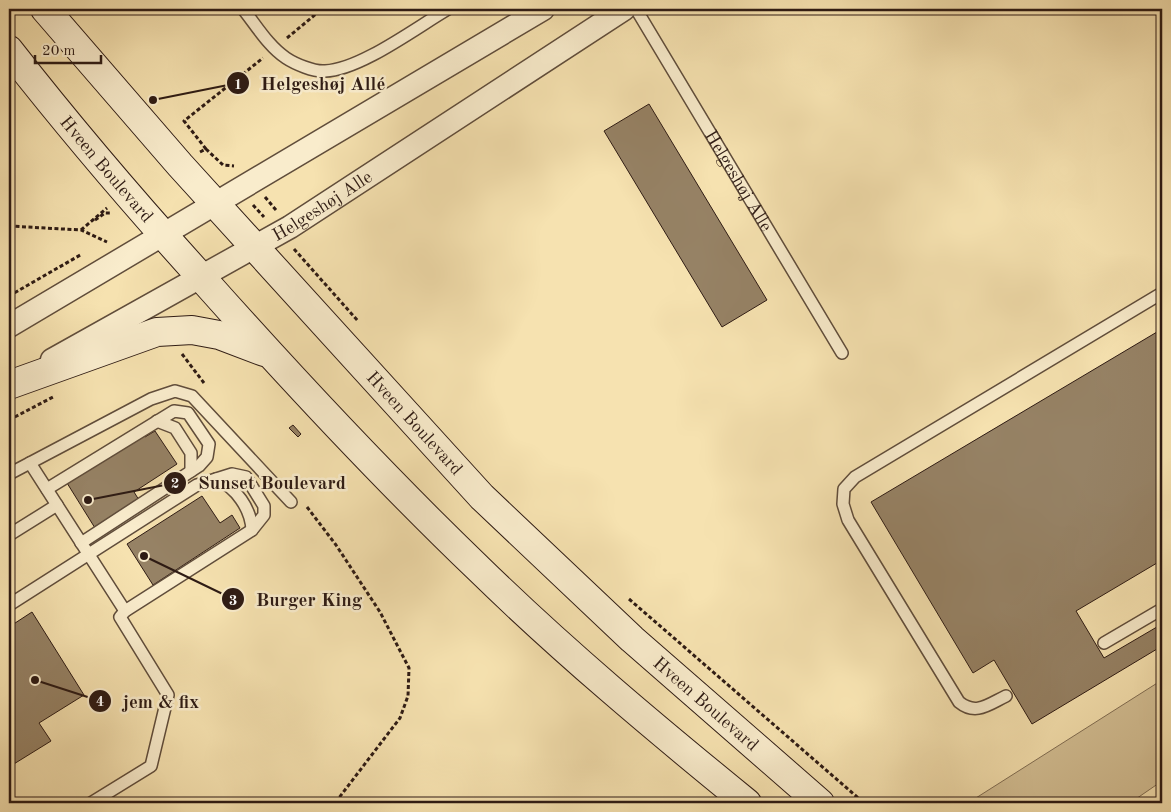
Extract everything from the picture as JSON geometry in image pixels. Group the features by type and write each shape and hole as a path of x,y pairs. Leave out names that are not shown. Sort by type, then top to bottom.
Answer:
{"street":[{"name":"Hveen Boulevard","path":"45,9 254,247 482,497 632,639 820,803"},
{"path":"9,326 543,9"},
{"name":"Helgeshøj Alle","path":"9,385 279,233 624,9"},
{"name":"Hveen Boulevard","path":"9,50 114,180 269,354 411,503 593,675 747,803"},
{"path":"9,385 157,332 192,330 219,336 269,354"}],"lane":[{"path":"243,9 274,48 299,64 325,72 355,64 448,9"},
{"name":"Helgeshøj Alle","path":"636,9 842,353"},
{"path":"1006,696 978,710 967,709 959,702 848,520 843,504 844,489 855,477 1162,293"},
{"path":"9,474 151,399 174,391 192,396 290,502"},
{"path":"47,489 174,411 188,413 209,444 203,462 81,542"},
{"path":"156,421 175,428 191,453 191,471"},
{"path":"30,462 125,611"},
{"path":"9,605 197,485 232,474 246,477 264,506 264,515 252,530 125,611 120,617 168,695 151,766 91,803"},
{"path":"216,479 232,486 250,514 252,530"},
{"path":"9,535 57,505"},
{"path":"1104,644 1162,610"}],"path":[{"path":"206,149 184,121 322,9"},
{"path":"239,190 361,324"},
{"path":"9,226 81,230"},
{"path":"180,349 186,361 204,384"},
{"path":"303,502 336,545 380,612 408,668 408,696 400,718 335,803"},
{"path":"623,594 864,803"}],"shaded area":[{"path":"1162,680 1162,781 1130,803 968,803"}],"building":[{"path":"649,104 767,300 722,327 604,131"},
{"path":"1162,329 1162,560 1076,611 1104,658 1162,624 1162,646 1032,724 994,660 973,673 871,502"},
{"path":"293,425 301,434 298,437 289,428"},
{"path":"155,431 177,464 134,492 139,500 95,528 67,483 144,435 145,437"},
{"path":"202,496 220,523 232,515 240,528 153,585 127,544"},
{"path":"32,612 84,695 39,723 51,741 9,767 9,647 14,643 9,635 9,627"}],"place":[{"name":"Helgeshøj Allé","path":"153,100"},
{"name":"Sunset Boulevard","path":"88,500"},
{"name":"Burger King","path":"144,556"},
{"name":"jem & fix","path":"35,680"}]}
